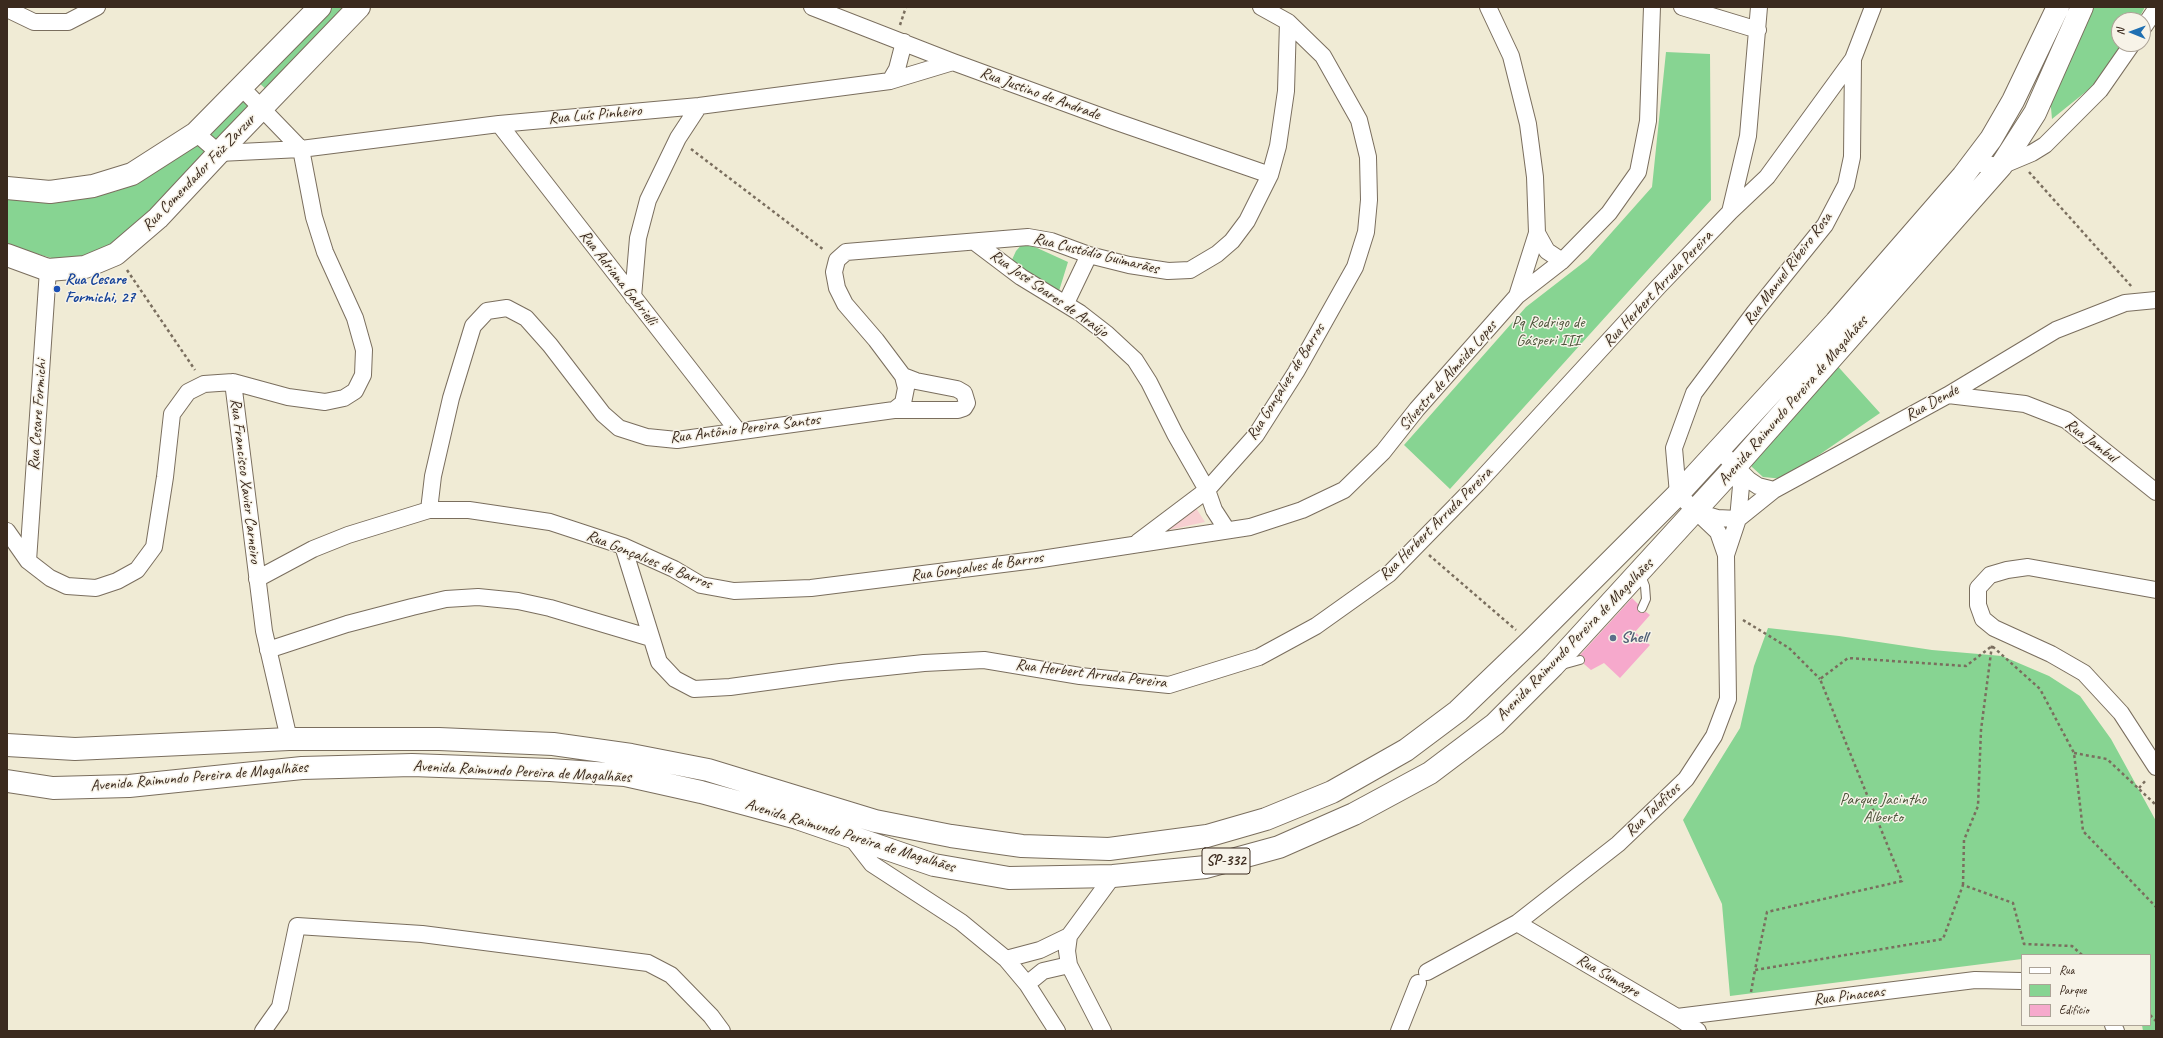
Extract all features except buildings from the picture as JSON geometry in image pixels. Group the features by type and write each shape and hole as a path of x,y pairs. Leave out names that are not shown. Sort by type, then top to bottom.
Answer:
{"main road":[{"name":"Rua Comendador Feiz Zarzur","path":"7,188 50,192 93,186 132,174 196,133 320,7"},
{"name":"Rua Comendador Feiz Zarzur","path":"7,254 48,270 85,267 116,254 158,218 359,7"},
{"name":"Avenida Raimundo Pereira de Magalhães","path":"7,745 75,749 289,739 439,739 552,744 631,755 708,770 875,821 951,836 1022,846 1109,849 1208,836 1266,819 1332,792 1406,750 1458,711 1530,642 1678,494 1836,322 1991,139 2013,101 2058,7"},
{"name":"Avenida Raimundo Pereira de Magalhães","path":"7,780 53,788 129,786 324,766 412,765 558,770 625,775 702,792 797,818 934,865 1009,878 1113,876 1206,867 1279,847 1354,814 1430,773 1495,724 1553,666 2010,163 2035,113 2082,7"}],"street":[{"path":"7,9 34,22 68,22 97,7"},
{"name":"Rua Justino de Andrade","path":"812,7 953,62 1114,121 1270,175"},
{"name":"Rua Gonçalves de Barros","path":"258,579 313,549 341,538 429,510 469,510 550,522 622,546 674,569 701,585 734,592 811,588 906,577 1136,543 1207,490 1256,435 1296,372 1355,267 1366,232 1369,200 1368,157 1359,120 1322,56 1288,22 1261,7"},
{"path":"1488,7 1511,56 1528,124 1535,176 1537,233 1517,296"},
{"name":"Silvestre de Almeida Lopes","path":"1136,543 1250,527 1302,510 1344,490 1383,452 1418,409 1517,296 1562,261 1609,213 1638,172 1648,121 1652,7"},
{"path":"1682,7 1758,30"},
{"path":"1730,212 1748,136 1759,7"},
{"name":"Rua Manuel Ribeiro Rosa","path":"1678,494 1674,448 1694,393 1754,313 1825,225 1846,185 1852,157 1853,59 1873,7"},
{"name":"Rua Custódio Guimarães","path":"837,260 846,252 1028,237 1051,241 1089,255 1129,265 1168,271 1190,270 1217,254 1232,241 1247,221 1270,175 1278,146 1286,91 1288,22"},
{"path":"890,81 899,65 904,42"},
{"path":"1972,163 2010,163 2045,145 2094,96 2126,52"},
{"name":"Rua Herbert Arruda Pereira","path":"622,546 658,662 675,680 694,689 730,687 901,666 984,660 1080,676 1169,685 1259,657 1316,626 1389,574 1477,484 1730,212 1767,177 1853,59"},
{"name":"Rua Luís Pinheiro","path":"219,153 301,149 499,124 699,106 890,81 953,62"},
{"path":"7,530 28,561 50,578 67,586 96,588 117,581 137,570 154,547 165,477 172,414 188,392 204,384 233,382 288,397 325,402 344,398 355,391 363,375 364,350 354,318 325,252 314,217 301,149 241,87"},
{"path":"633,297 638,238 648,200 678,138 699,106"},
{"name":"Rua Adriana Gabrielli","path":"499,124 738,431"},
{"path":"196,133 219,153"},
{"path":"1537,233 1547,251 1562,261"},
{"name":"Rua José Soares de Araújo","path":"976,242 1021,277 1066,303 1107,334 1134,360 1149,382 1175,434 1207,490"},
{"path":"1066,303 1089,255"},
{"path":"837,260 834,272 837,288 845,304 876,340 903,376 905,397 903,403 894,410"},
{"name":"Rua Cesare Formichi","path":"28,561 48,270"},
{"name":"Rua Dende","path":"1774,490 1948,395 2056,330 2107,309 2126,303 2150,300"},
{"name":"Rua Antônio Pereira Santos","path":"429,510 433,476 451,398 473,326 487,311 506,308 526,318 550,345 603,414 618,428 647,437 677,440 894,410 958,410 964,408 967,403 964,393 957,389 916,381 903,376"},
{"name":"Rua Francisco Xavier Carneiro","path":"233,382 245,494 258,579"},
{"name":"Rua Jambul","path":"1948,395 2025,404 2066,420 2156,492"},
{"path":"1719,450 1742,475 1758,486 1774,490"},
{"name":"Rua Talofitos","path":"1726,555 1738,520 1740,486 1735,467"},
{"path":"1207,490 1214,510 1227,530"},
{"path":"1678,494 1695,511 1717,518 1738,520 1774,490"},
{"name":"Rua Talofitos","path":"1399,1031 1423,978 1516,923 1618,844 1686,780 1714,736 1728,700 1728,611 1726,555 1718,532 1695,511"},
{"path":"2156,590 2028,567 2007,570 1990,575 1978,588 1978,606 1983,619 1994,628 2051,654 2084,673 2121,713 2156,766"},
{"path":"258,579 264,631 289,739"},
{"path":"268,650 347,624 412,607 446,599 478,597 518,601 550,608 651,638"},
{"path":"851,837 872,864 960,922 1006,959 1027,984 1057,1031"},
{"path":"1006,959 1040,950 1069,936 1113,876"},
{"name":"Rua Sumagre","path":"1516,923 1677,1017 1698,1031"},
{"path":"263,1031 280,1007 297,926 422,934 648,963 672,976 711,1016 722,1031"},
{"path":"1069,936 1067,951 1069,965 1103,1031"},
{"path":"1027,984 1043,971 1069,965"},
{"name":"Rua Pinaceas","path":"1677,1017 1975,980 2021,981"}],"lane":[{"path":"1640,572 1645,586 1646,599 1642,608"},
{"path":"1553,666 1580,660"}],"path":[{"path":"678,138 837,260"},
{"path":"2010,163 2150,300"},
{"path":"116,254 204,384"},
{"path":"1417,545 1530,642"},
{"path":"1728,611 1789,648 1820,679 1902,881 1767,912 1754,970 1943,940 1963,885 1964,840 1978,806 1981,730 1992,646"},
{"path":"1820,679 1848,658 1966,666 1992,646"},
{"path":"1992,646 2040,690 2074,753 2083,831 2156,907"},
{"path":"2074,753 2107,759 2156,805"},
{"path":"1963,885 2013,903 2024,944 2072,946 2081,954"}],"shaded area":[{"path":"1197,503 1196,508 1205,522 1155,533"}],"green space":[{"path":"329,7 349,7 268,91 258,82"},
{"path":"2088,7 2145,7 2142,12 2111,12 2111,52 2120,52 2109,73 2052,119 2050,97"},
{"name":"Pq Rodrigo de Gásperi III","path":"1666,52 1710,54 1711,200 1450,489 1404,445 1526,307 1588,259 1652,187"},
{"path":"241,97 254,106 219,144 204,132"},
{"path":"196,142 208,155 178,191 100,255 55,259 13,247 7,243 7,192 65,199 117,191 165,165"},
{"path":"1024,242 1068,262 1059,291 1010,264 1016,251"},
{"path":"1833,361 1880,413 1784,479 1763,477 1752,467 1742,453"},
{"name":"Parque Jacintho Alberto","path":"1768,628 1839,636 1932,650 2002,656 2049,676 2080,696 2111,739 2156,821 2156,1031 2143,1031 2142,1026 2151,1026 2151,954 2021,954 2021,959 1730,996 1722,904 1683,820 1740,728 1754,666"}],"place":[{"name":"Rua Cesare Formichi, 27","path":"57,289"},
{"name":"Shell","path":"1613,638"}]}
